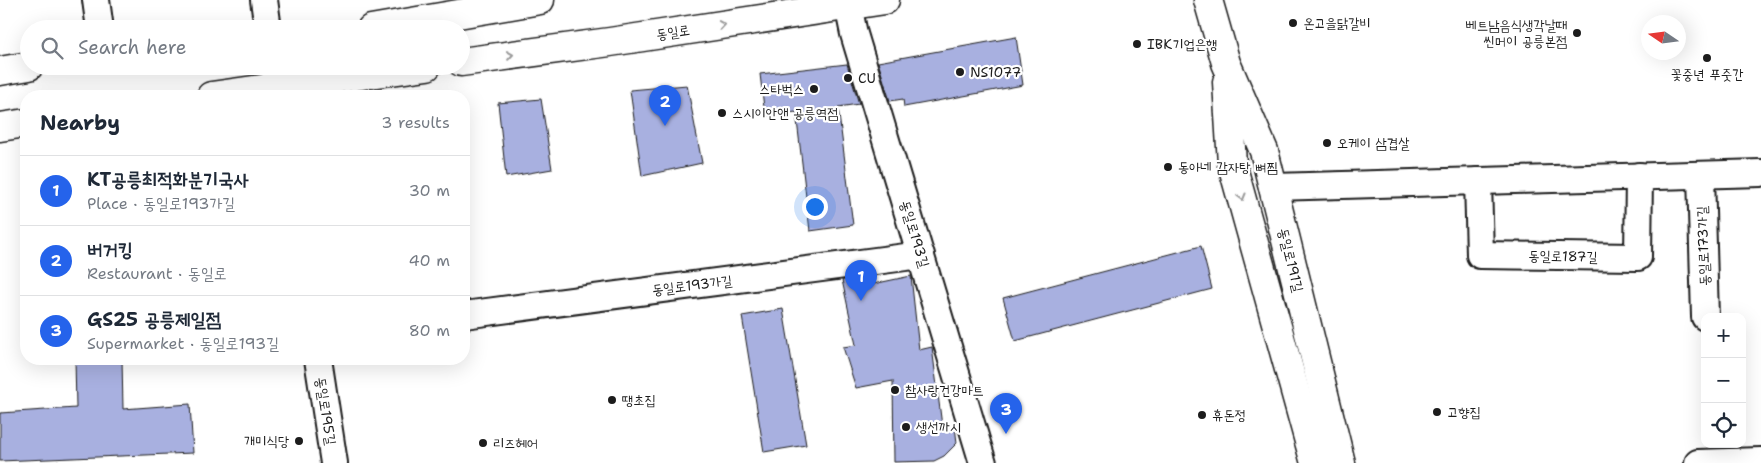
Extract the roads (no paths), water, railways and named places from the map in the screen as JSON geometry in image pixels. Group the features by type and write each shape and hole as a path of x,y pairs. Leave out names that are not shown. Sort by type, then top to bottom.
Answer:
{"main road":[{"path":"423,20 540,0"},
{"name":"동일로","path":"470,61 610,42 848,2 885,0"},
{"name":"동일로191길","path":"1208,0 1329,463"},
{"name":"동일로191길","path":"1226,63 1264,151 1341,463"},
{"name":"동일로191길","path":"1226,63 1232,164 1315,463"},
{"path":"0,70 20,67"},
{"path":"241,90 277,83 348,75"},
{"path":"0,127 20,124"}],"street":[{"path":"96,0 99,20"},
{"path":"264,0 267,20"},
{"name":"동일로193길","path":"848,2 854,34 984,463"},
{"path":"1274,187 1761,173"},
{"name":"동일로173가길","path":"1700,175 1705,313"},
{"name":"동일로187길","path":"1478,181 1480,255 1638,257 1640,176"},
{"name":"동일로193가길","path":"470,314 921,256"},
{"name":"동일로195길","path":"319,365 334,463"},
{"path":"1709,448 1710,463"},
{"path":"1698,463 1761,461"}],"place":[{"name":"온고을닭갈비","path":"1293,23"},
{"name":"베트남음식생각날때 씬머이 공릉본점","path":"1577,33"},
{"name":"IBK기업은행","path":"1137,44"},
{"name":"꽃중년 푸줏간","path":"1707,58"},
{"name":"NS1077","path":"960,72"},
{"name":"CU","path":"848,78"},
{"name":"스타벅스","path":"814,89"},
{"name":"스시이안앤 공릉역점","path":"722,113"},
{"name":"버거킹","path":"665,126"},
{"name":"오케이 삼겹살","path":"1327,143"},
{"name":"동아네 감자탕 뼈찜","path":"1168,167"},
{"name":"KT공릉최적화분기국사","path":"861,301"},
{"name":"참사랑건강마트","path":"895,390"},
{"name":"땡초집","path":"612,400"},
{"name":"고향집","path":"1437,412"},
{"name":"휴돈정","path":"1202,415"},
{"name":"생선까시","path":"906,427"},
{"name":"GS25 공릉제일점","path":"1006,434"},
{"name":"개미식당","path":"299,441"},
{"name":"리즈헤어","path":"483,443"}]}
